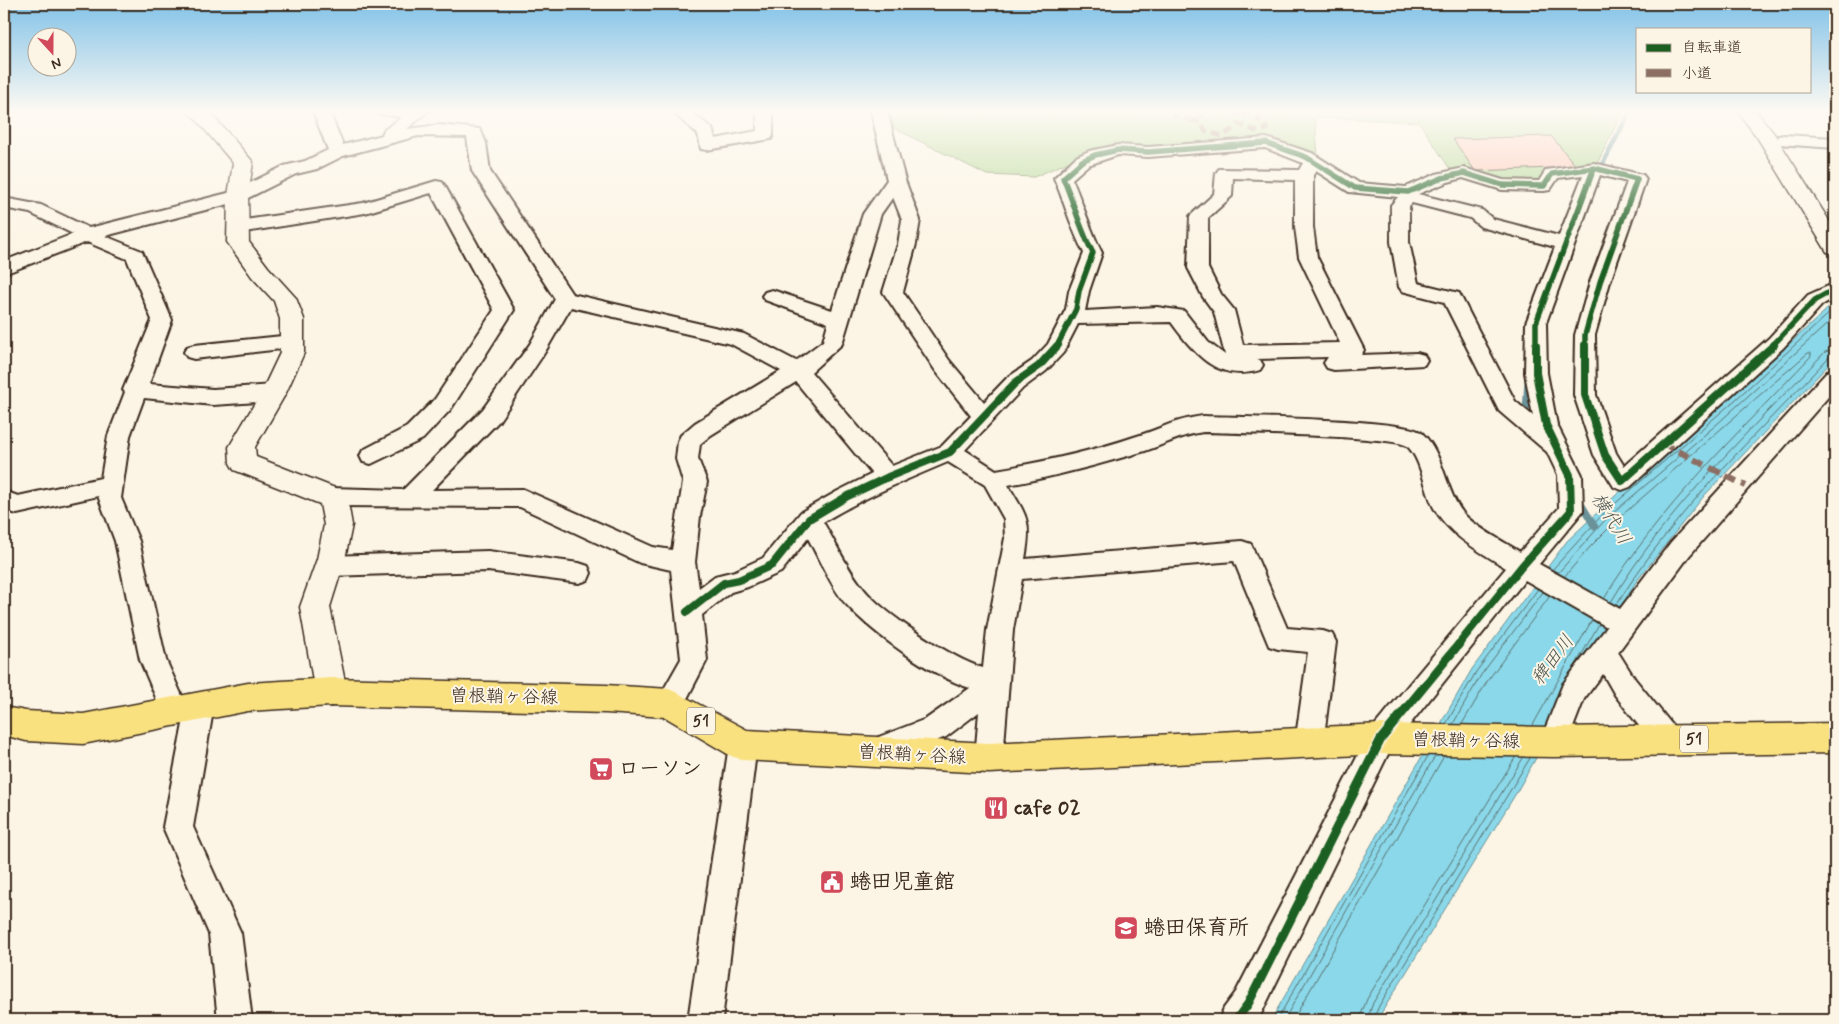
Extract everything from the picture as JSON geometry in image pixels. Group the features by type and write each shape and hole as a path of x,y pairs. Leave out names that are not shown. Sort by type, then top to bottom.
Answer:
{"main road":[{"name":"曽根鞘ヶ谷線","path":"4,721 26,726 83,729 248,697 331,692 606,699 670,704 744,745 989,758 1390,740 1554,742 1835,738"}],"street":[{"path":"240,159 243,162 238,196 238,242 260,272 284,298 292,319 292,354 274,393 245,441 242,448 243,463 330,497 409,499 523,498 649,556 684,562"},
{"path":"4,268 87,236 177,210 238,196 290,170 311,165 323,159"},
{"path":"480,159 481,171 565,299 737,339 798,371 888,477"},
{"path":"890,159 911,220 907,244 893,292 942,365 983,416"},
{"path":"687,612 724,583 739,580 772,566 808,519 846,497 888,477 950,452 1015,383 1039,366 1056,348 1071,318 1093,253 1080,228 1074,204 1063,178 1087,159"},
{"path":"1293,159 1308,168 1356,188 1408,194 1476,214 1487,223 1566,244"},
{"path":"1780,159 1835,247"},
{"path":"1796,159 1835,219"},
{"path":"1308,168 1304,227 1308,257 1354,350 1234,352 1224,310 1213,297 1198,268 1199,216 1223,196 1225,173 1308,168"},
{"path":"1236,1020 1248,1004 1390,740 1571,511 1570,475 1546,425 1538,382 1536,323 1594,168"},
{"path":"1558,449 1507,406 1452,297 1409,287 1400,242 1400,205 1408,194 1442,178 1464,173 1502,185 1544,186 1552,174 1594,168 1637,178 1600,282 1585,335 1585,395 1605,455 1622,481 1776,343 1815,300 1835,289"},
{"path":"670,704 694,660 687,612 684,562 688,516 695,482 687,459 688,442 703,429 798,371 832,344 872,214 896,180"},
{"path":"238,227 365,208 436,186 504,310 444,404 415,433 371,456"},
{"path":"4,203 35,209 73,226 87,236 135,256 162,320 134,390 119,436 108,498 127,541 153,660 188,708 178,827 225,933 235,1020"},
{"path":"772,296 839,320"},
{"path":"409,499 492,415 538,347 565,299"},
{"path":"1071,318 1157,314 1177,316 1214,360 1233,366 1417,360"},
{"path":"194,352 292,342"},
{"path":"1554,742 1573,693 1680,549 1835,376"},
{"path":"134,390 213,397 274,393"},
{"path":"993,479 1057,468 1096,458 1143,443 1180,427 1203,424 1375,431 1412,437 1422,448 1443,502 1456,522 1527,569 1624,624"},
{"path":"950,452 993,479 1016,518 1018,538 1000,630 989,758"},
{"path":"4,500 17,505 110,484"},
{"path":"330,497 335,508 338,525 315,607 331,692"},
{"path":"808,519 854,596 890,628 960,673 996,684"},
{"path":"1011,570 1242,552 1278,638 1323,642 1309,744"},
{"path":"328,566 488,561 579,573"},
{"path":"1604,652 1625,687 1667,740"},
{"path":"871,753 936,728 996,684"},
{"path":"705,1020 744,745"}],"green space":[{"path":"955,159 1076,159 1034,177 987,175"},
{"path":"1443,159 1600,159 1596,166 1542,182 1503,183 1487,176 1450,169"}],"water":[{"name":"稗田川","path":"1835,302 1835,358 1704,496 1636,582 1515,795 1377,1020 1271,1020 1472,669 1567,541 1615,496 1726,402"}],"building":[{"path":"1467,159 1570,159 1577,167 1475,171"}],"waterway":[{"name":"横代川","path":"1603,163 1605,159"},
{"name":"横代川","path":"1528,380 1526,412 1529,418"},
{"name":"横代川","path":"1580,502 1595,527"}],"marked path":[{"path":"1662,443 1746,486"}],"cycle path":[{"path":"687,612 724,583 739,580 772,565 809,519 846,497 888,477 950,452 1015,383 1039,366 1056,348 1076,309 1079,291 1093,253 1080,228 1074,204 1063,178 1087,159"},
{"path":"1309,159 1355,188 1408,192 1442,178 1464,173 1502,185 1544,186 1552,174 1594,168"},
{"path":"1236,1020 1248,1004 1381,739 1522,566 1571,511 1570,475 1546,425 1536,373 1536,323 1594,168 1637,179 1600,282 1585,335 1585,395 1605,455 1622,481 1776,343 1815,300 1835,289"}],"place":[{"name":"ローソン","path":"601,769"},
{"name":"cafe 02","path":"996,808"},
{"name":"蜷田児童館","path":"832,882"},
{"name":"蜷田保育所","path":"1126,928"}]}
